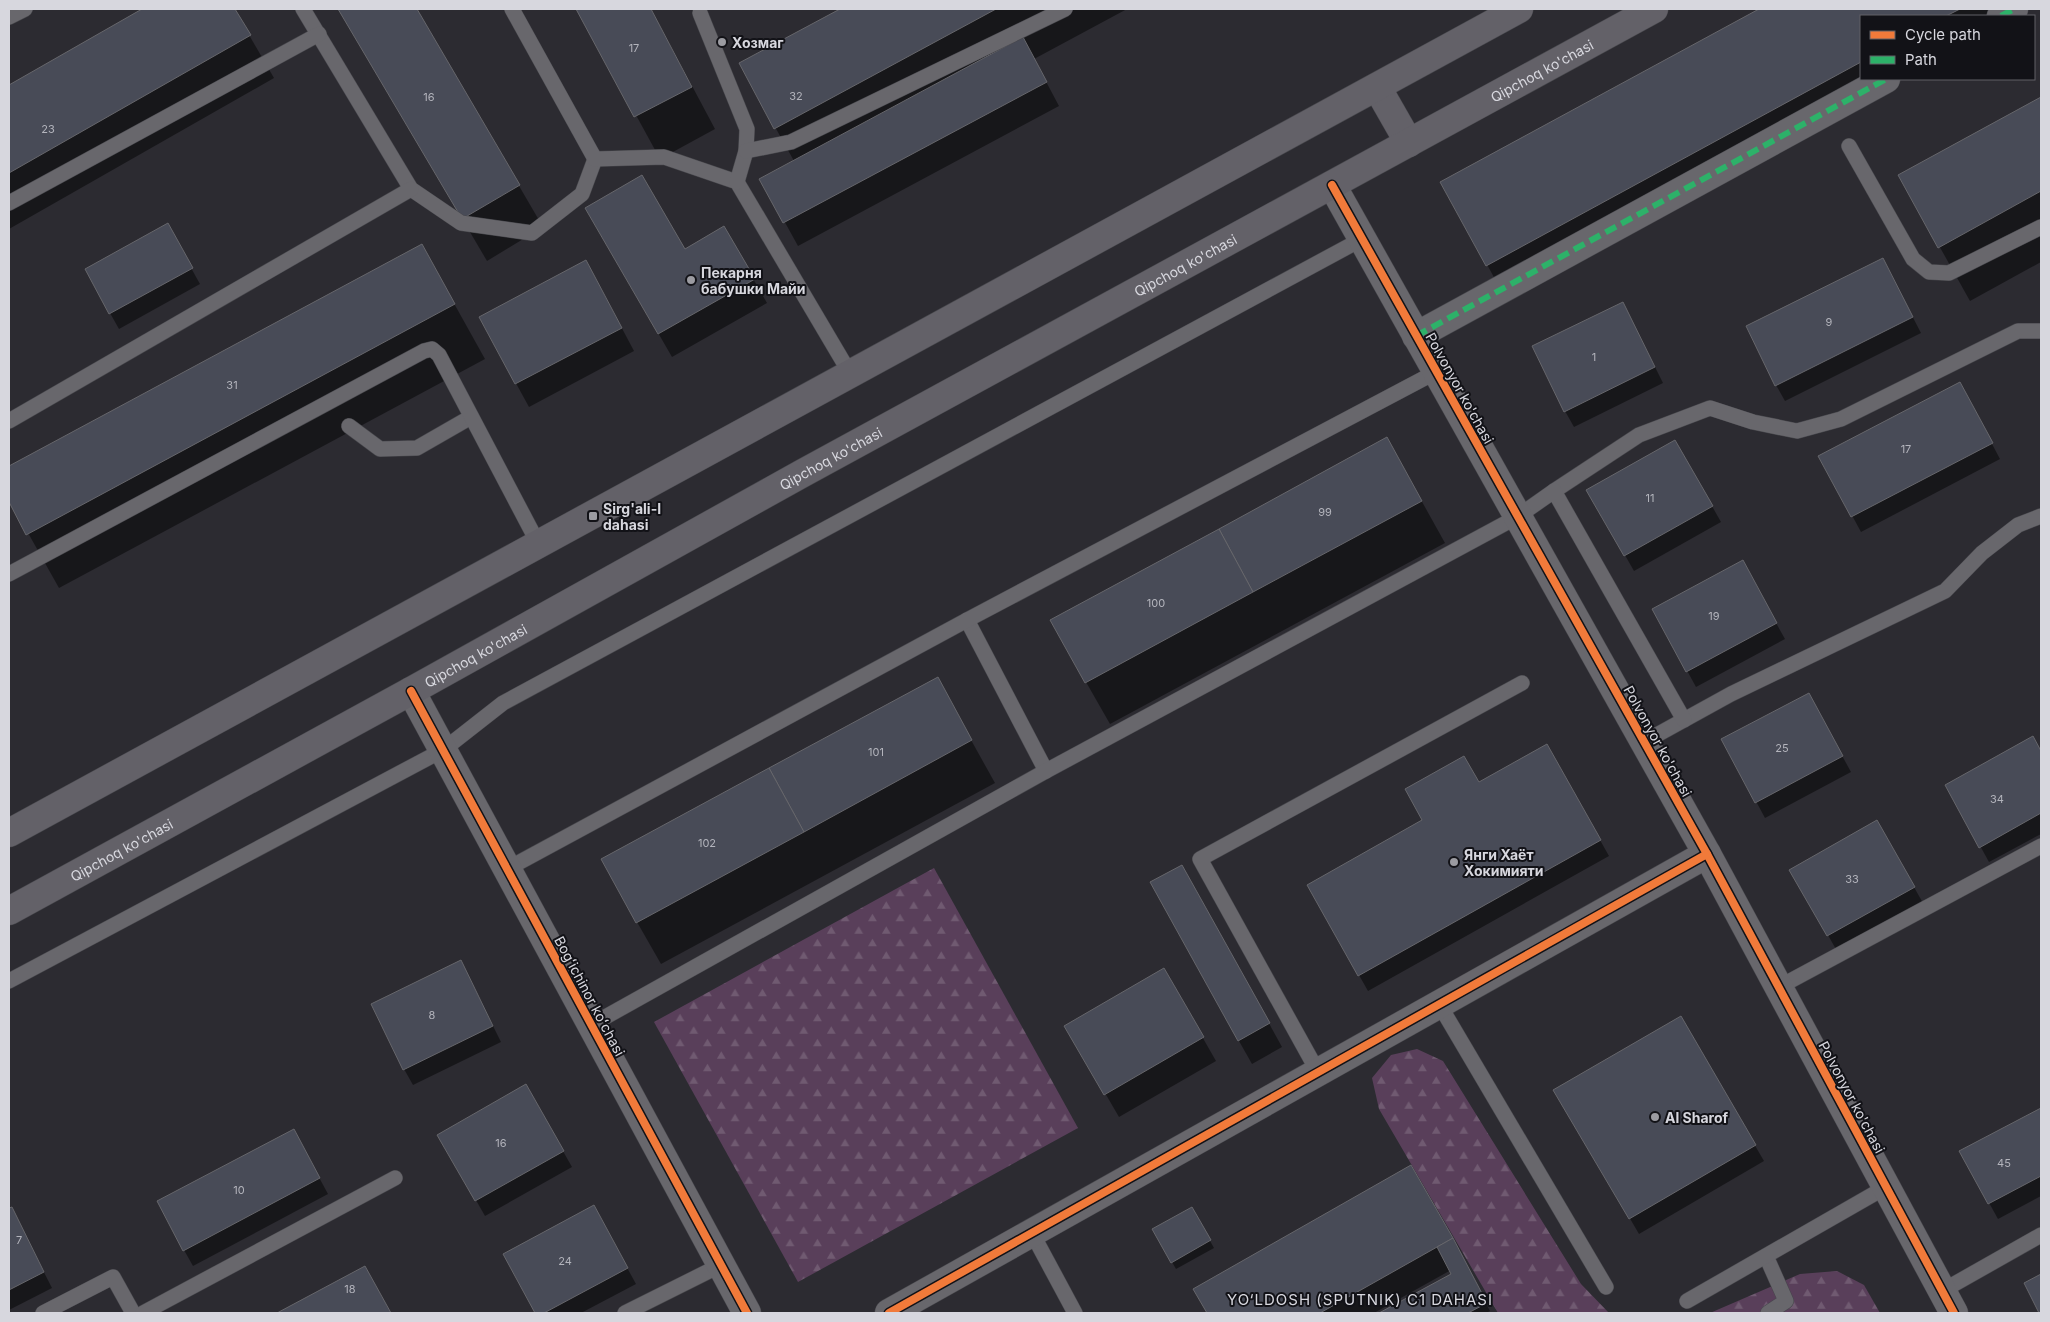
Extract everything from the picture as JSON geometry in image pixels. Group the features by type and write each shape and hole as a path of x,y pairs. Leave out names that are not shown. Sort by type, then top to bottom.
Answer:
{"main road":[{"path":"9,834 1520,9"},
{"name":"Qipchoq ko'chasi","path":"9,911 1654,9"},
{"path":"1377,87 1409,143"}],"street":[{"path":"2003,15 2014,9"},
{"path":"1416,336 1884,80"},
{"name":"Polvonyor ko'chasi","path":"1332,185 1707,854 1948,1302"},
{"name":"Bogʻichinor koʻchasi","path":"411,692 747,1313"},
{"path":"889,1313 1707,854"}],"lane":[{"path":"9,17 25,9"},
{"path":"303,9 411,189 461,223 532,233 582,194 595,159 512,9"},
{"path":"746,151 791,142 1065,9"},
{"path":"701,10 746,129 746,151 738,182"},
{"path":"9,203 318,34"},
{"path":"1849,146 1913,259 1929,272 1949,274 2041,227"},
{"path":"595,159 664,157 738,182 851,375"},
{"path":"9,421 411,189"},
{"path":"9,981 443,750 503,703 1362,239"},
{"path":"591,1025 1046,771 1517,517 1640,435 1710,408 1753,422 1797,431 1841,419 2018,331 2041,331"},
{"path":"9,574 432,349 438,355 539,545"},
{"path":"507,869 967,620 1436,372"},
{"path":"349,426 380,449 417,448 471,417"},
{"path":"1554,491 1684,720"},
{"path":"1644,742 1732,694 1945,591 1982,553 2018,525 2041,516"},
{"path":"967,620 1046,771"},
{"path":"1318,1072 1200,859 1522,684"},
{"path":"1779,987 2041,846"},
{"path":"1439,1004 1606,1287"},
{"path":"143,1313 395,1178"},
{"path":"1687,1301 1886,1187"},
{"path":"1032,1233 1075,1313"},
{"path":"1948,1302 2041,1235"},
{"path":"1766,1256 1786,1301 1768,1313"},
{"path":"625,1313 721,1265"},
{"path":"43,1313 113,1277 133,1313"}],"green space":[{"path":"934,868 1078,1128 798,1282 654,1022"},
{"path":"1417,1049 1443,1061 1581,1284 1609,1313 1498,1313 1379,1109 1372,1078 1391,1055"},
{"path":"1837,1271 1864,1285 1880,1313 1710,1313 1800,1274"}],"building":[{"path":"142,9 235,9 251,35 9,173 9,85"},
{"path":"338,9 417,9 520,185 462,219"},
{"path":"576,9 651,9 692,87 634,117"},
{"path":"840,9 996,9 774,129 739,63"},
{"path":"1759,9 1960,9 1948,15 1860,15 1860,63 1486,266 1440,182"},
{"path":"1023,37 1047,82 783,223 759,179"},
{"path":"2041,97 2041,191 1938,248 1898,175"},
{"path":"642,175 685,249 724,226 755,279 658,334 585,208"},
{"path":"168,223 193,268 109,314 85,269"},
{"path":"422,244 455,304 26,535 9,502 9,466"},
{"path":"1883,258 1913,317 1775,386 1746,326"},
{"path":"586,260 622,328 515,384 479,317"},
{"path":"1623,302 1655,367 1564,412 1532,346"},
{"path":"1960,382 1993,443 1851,517 1818,456"},
{"path":"1387,437 1422,501 1253,592 1219,529"},
{"path":"1675,440 1713,506 1624,556 1586,490"},
{"path":"1219,529 1253,592 1085,683 1050,620"},
{"path":"1743,560 1777,623 1686,672 1652,609"},
{"path":"938,677 972,740 804,832 769,768"},
{"path":"1809,693 1843,756 1755,803 1721,739"},
{"path":"2033,736 2041,751 2041,813 1979,848 1945,785"},
{"name":"Янги Хаёт Хокимияти","path":"1547,744 1601,840 1358,976 1307,885 1422,820 1405,789 1464,756 1479,782"},
{"path":"769,768 804,832 636,923 601,859"},
{"path":"1877,820 1915,887 1827,936 1789,870"},
{"path":"1182,865 1270,1023 1238,1041 1150,882"},
{"path":"461,960 493,1026 403,1070 371,1004"},
{"path":"1164,968 1204,1037 1104,1095 1064,1026"},
{"path":"1681,1016 1756,1145 1629,1219 1553,1090"},
{"path":"526,1084 564,1151 475,1201 437,1135"},
{"path":"2041,1108 2041,1176 1988,1204 1959,1151"},
{"path":"294,1129 320,1178 183,1251 157,1201"},
{"path":"1411,1165 1453,1238 1320,1313 1207,1313 1193,1289"},
{"path":"594,1205 628,1268 544,1313 535,1313 503,1254"},
{"path":"12,1207 44,1272 9,1290 9,1208"},
{"path":"1192,1207 1211,1240 1171,1263 1152,1229"},
{"path":"1453,1238 1487,1303 1468,1313 1379,1313 1451,1274 1437,1247"},
{"path":"365,1266 391,1313 277,1313"},
{"path":"2041,1274 2041,1313 2039,1313 2024,1283"}],"marked path":[{"path":"2003,15 2014,9"},
{"path":"1416,336 1884,80"}],"cycle path":[{"path":"1332,185 1707,854 1954,1313"},
{"path":"411,691 747,1313"},
{"path":"889,1313 1707,854"}],"place":[{"name":"Хозмаг","path":"722,42"},
{"name":"Пекарня бабушки Майи","path":"691,280"},
{"name":"Sirg'ali-I dahasi","path":"593,516"},
{"name":"Янги Хаёт Хокимияти","path":"1454,862"},
{"name":"Al Sharof","path":"1655,1117"}],"district":[{"name":"YO‘LDOSH (SPUTNIK) C1 DAHASI","path":"1360,1299"}]}
